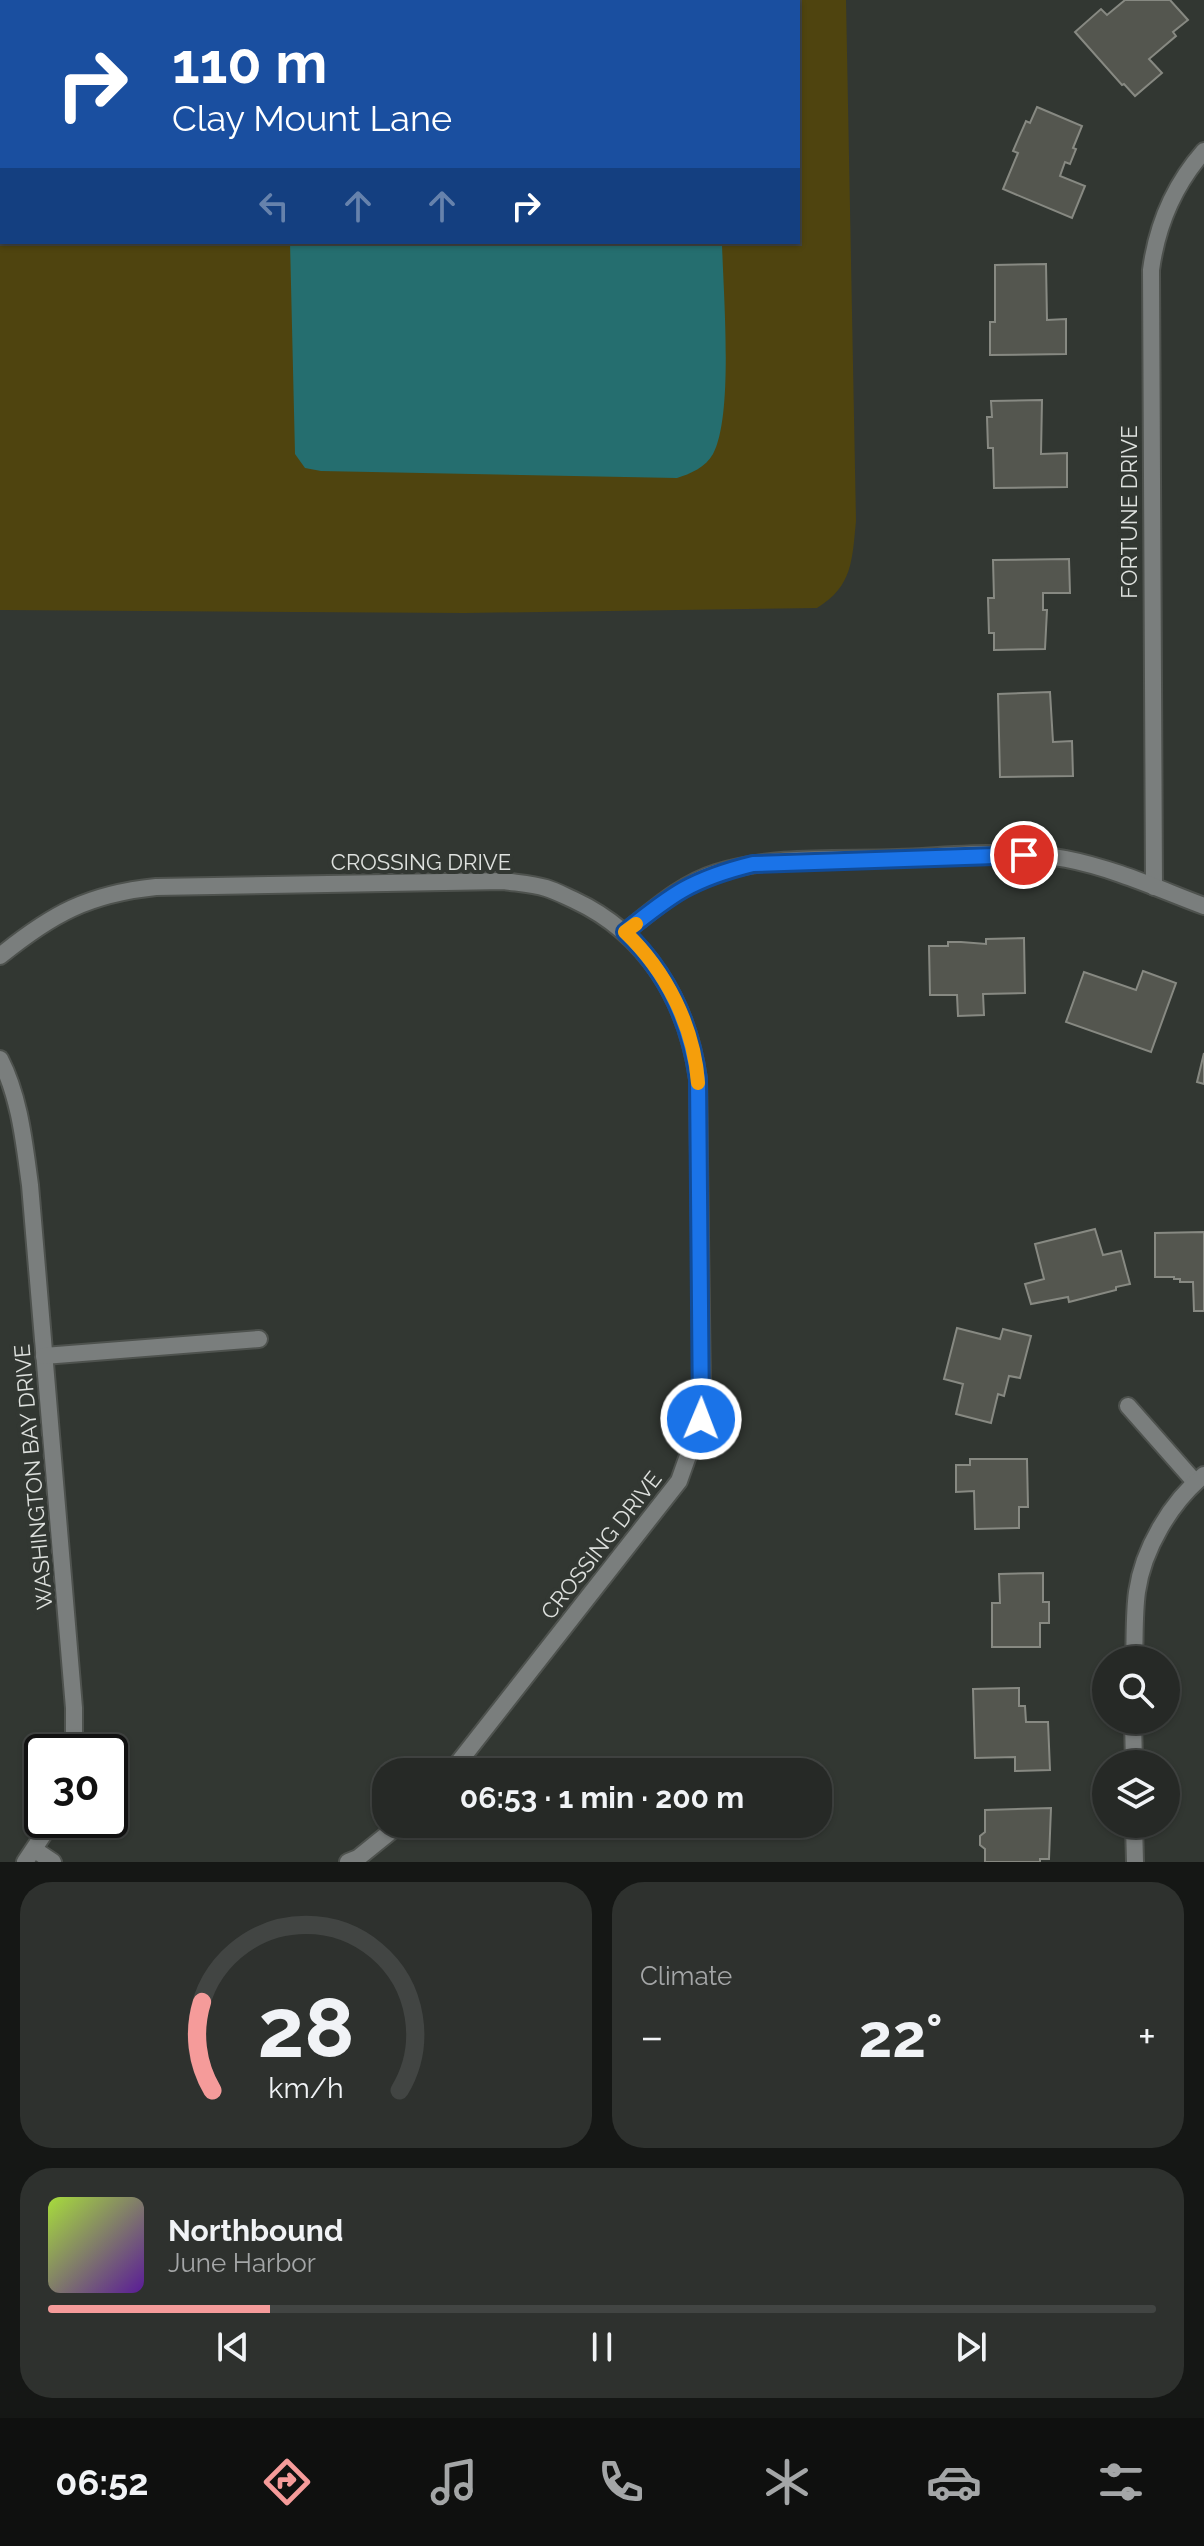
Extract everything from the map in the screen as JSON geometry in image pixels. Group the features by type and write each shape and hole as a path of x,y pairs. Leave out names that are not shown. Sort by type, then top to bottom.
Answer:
{"street":[{"name":"FORTUNE DRIVE","path":"1154,887 1151,270 1156,236 1169,203 1191,166 1204,151"},
{"path":"625,932 666,899 693,883 715,873 753,864 1024,855 1068,860 1204,906"},
{"name":"CROSSING DRIVE","path":"0,956 61,912 118,891 156,887 504,881 547,888 591,908 625,932 660,972 693,1044 698,1079 701,1419 679,1481 462,1758"},
{"name":"WASHINGTON BAY DRIVE","path":"0,1059 22,1124 30,1185 74,1734"},
{"path":"44,1356 259,1339"},
{"path":"1128,1406 1200,1478 1155,1537 1139,1583 1135,1646"},
{"path":"42,1838 30,1856 53,1862"},
{"path":"348,1862 383,1838"},
{"path":"1134,1838 1135,1862"}],"shaded area":[{"path":"800,0 846,0 856,521 848,571 838,591 817,608 465,613 0,610 0,244 800,244"}],"water":[{"path":"290,244 722,244 725,320 723,411 713,454 692,472 677,478 321,471 305,468 295,454"}],"building":[{"path":"1125,0 1170,0 1188,20 1173,32 1176,36 1149,59 1162,73 1135,96 1075,32 1101,9 1107,15"},
{"path":"1037,107 1082,126 1070,164 1065,162 1060,176 1085,186 1072,218 1003,189 1018,153 1013,151 1026,121 1030,123"},
{"path":"1046,264 1047,320 1066,319 1066,354 990,355 990,322 995,322 995,265"},
{"path":"1042,400 1041,454 1067,453 1067,487 994,488 993,448 988,448 987,417 992,417 991,401"},
{"path":"1069,559 1070,593 1043,593 1043,610 1047,610 1045,649 994,650 994,633 989,633 988,598 994,598 993,560"},
{"path":"1050,692 1053,742 1072,741 1073,776 1000,777 998,694"},
{"path":"1024,938 1025,993 983,994 984,1015 958,1016 957,995 930,995 929,946 948,946 948,942 986,944 986,939"},
{"path":"1143,971 1176,983 1151,1052 1066,1022 1084,972 1136,990"},
{"path":"1204,1053 1204,1084 1197,1082"},
{"path":"1095,1229 1103,1255 1121,1251 1130,1284 1069,1302 1068,1297 1031,1304 1025,1284 1044,1279 1035,1244"},
{"path":"1204,1232 1204,1311 1194,1311 1193,1282 1180,1282 1174,1277 1155,1277 1155,1233"},
{"path":"957,1328 1000,1339 1003,1329 1031,1336 1020,1378 1009,1376 1004,1396 998,1394 991,1423 956,1414 963,1384 944,1379"},
{"path":"970,1459 1027,1459 1028,1507 1019,1507 1019,1528 975,1529 974,1491 956,1492 956,1465 970,1465"},
{"path":"1043,1573 1043,1602 1049,1602 1049,1623 1040,1623 1040,1647 992,1647 992,1603 1000,1603 999,1574"},
{"path":"1019,1688 1019,1706 1025,1706 1026,1722 1048,1722 1050,1770 1015,1771 1015,1757 975,1758 973,1689"},
{"path":"1051,1808 1049,1859 1040,1859 1040,1862 985,1862 985,1849 980,1845 980,1836 985,1832 985,1810"}],"slow traffic":[{"path":"636,924 625,932 660,972 679,1008 693,1044 698,1083"}],"route":[{"path":"701,1419 698,1079 693,1044 660,972 625,932 666,899 693,883 715,873 753,864 1024,855"}]}
